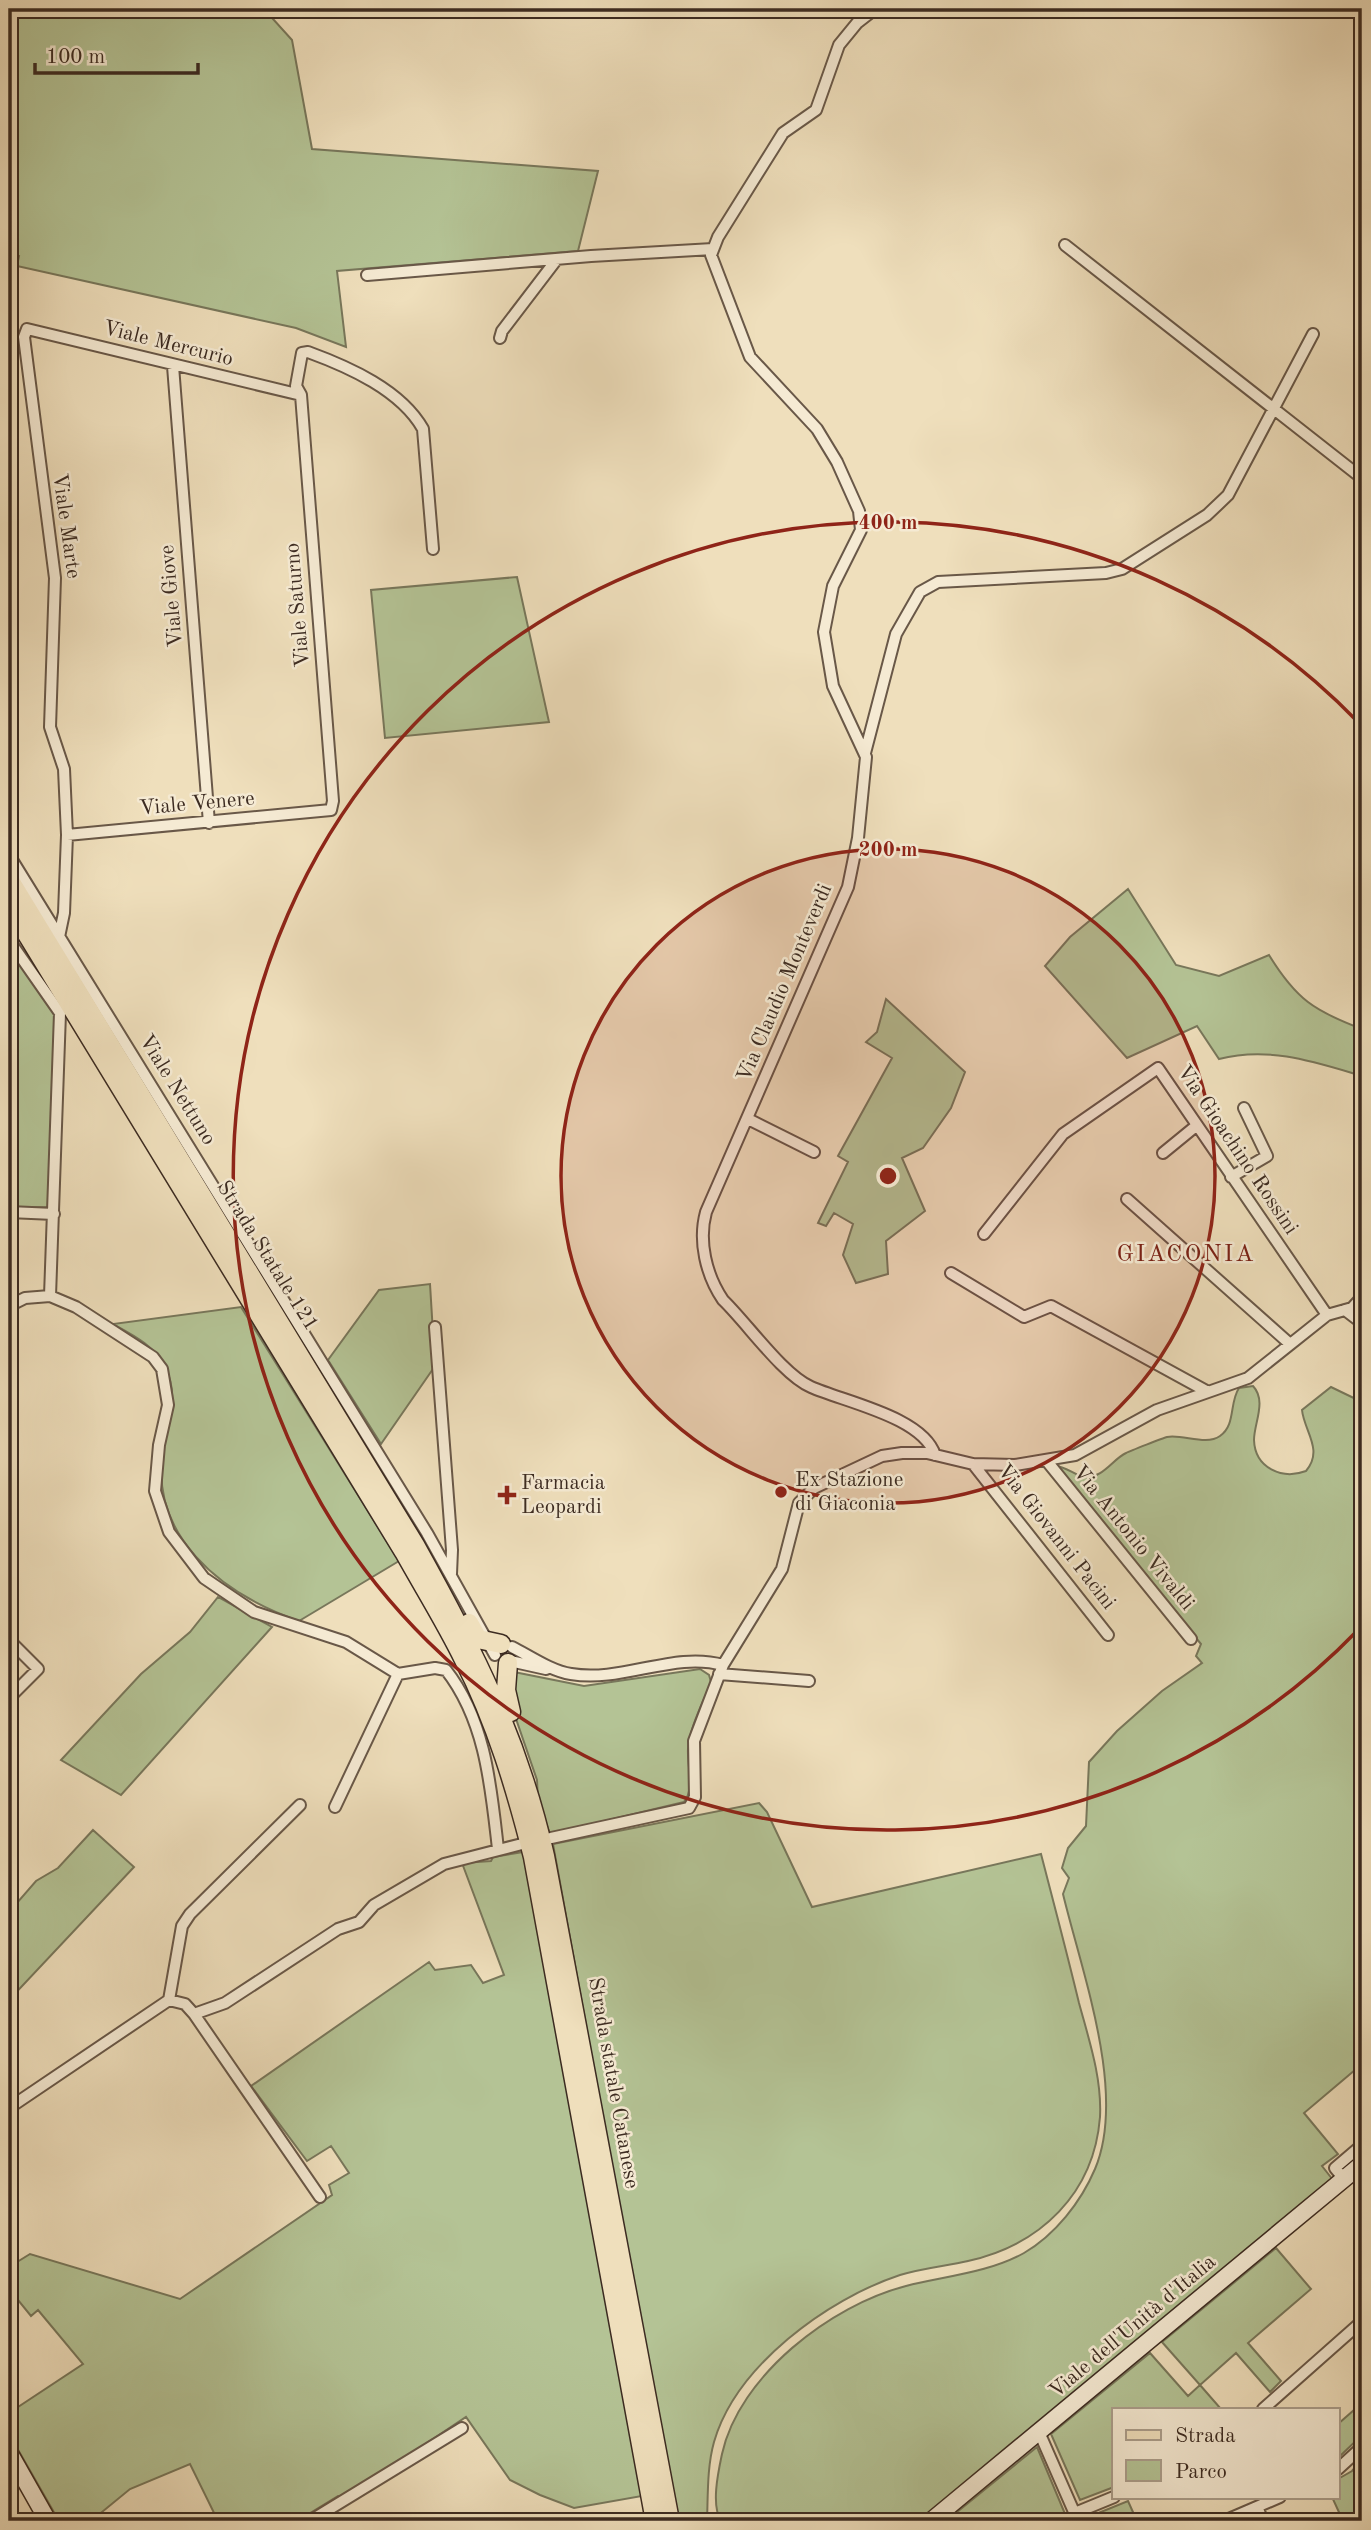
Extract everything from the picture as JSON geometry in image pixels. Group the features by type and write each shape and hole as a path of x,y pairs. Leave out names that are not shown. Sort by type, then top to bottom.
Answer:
{"main road":[{"name":"Strada Statale 121","path":"9,879 415,1545 495,1652"},
{"name":"Strada Statale 121","path":"9,905 404,1552 495,1652"},
{"name":"Strada statale Catanese","path":"495,1652 530,1793 566,1958 670,2521"},
{"name":"Strada statale Catanese","path":"495,1652 506,1762 533,1857 655,2521"},
{"path":"495,1652 508,1705 526,1756 530,1793"}],"street":[{"path":"865,752 833,686 824,632 833,586 861,530 859,511 817,429 781,394 750,357 711,255 712,249 783,133 811,115 821,103 839,46 857,23 875,9"},
{"path":"1065,245 1357,475"},
{"path":"366,275 712,249"},
{"path":"500,338 557,259"},
{"name":"Viale Mercurio","path":"27,329 301,395"},
{"name":"Viale Marte","path":"27,329 24,337 25,350 55,578 50,727 64,769 67,835 64,913 59,937"},
{"name":"Via Claudio Monteverdi","path":"935,1455 926,1436 860,1403 802,1382 716,1290 701,1238 702,1227 848,887 858,838 865,752 896,634 919,592 938,583 1106,573 1139,560 1183,527 1219,506 1228,495 1312,334"},
{"name":"Viale Saturno","path":"331,810 333,802 301,395 296,386 302,353 308,352 360,374 397,399 416,417 423,429 433,550"},
{"name":"Viale Giove","path":"173,366 209,823"},
{"name":"Viale Venere","path":"67,835 331,810"},
{"name":"Viale Nettuno","path":"9,855 451,1574 495,1652"},
{"path":"9,940 60,1013 50,1296"},
{"name":"Via Gioachino Rossini","path":"984,1234 1063,1134 1158,1068 1327,1315"},
{"path":"1231,1177 1267,1156 1244,1108"},
{"path":"748,1119 814,1152"},
{"path":"1163,1153 1196,1126"},
{"path":"1127,1199 1290,1344"},
{"path":"9,1212 54,1214"},
{"path":"951,1273 1024,1317 1051,1306 1208,1392"},
{"path":"9,1306 25,1297 50,1296 76,1307 142,1347 162,1369 168,1405 159,1445 155,1491 169,1532 204,1578 254,1612 346,1642 398,1674 435,1668 446,1670 461,1691 485,1756 498,1849"},
{"path":"551,1838 689,1808 695,1797 694,1741 721,1670 782,1569 802,1500 814,1488 883,1456 935,1455 973,1464 1015,1465 1075,1455 1157,1410 1248,1378 1327,1315 1358,1304 1362,1297"},
{"path":"1345,1310 1362,1323"},
{"path":"435,1326 452,1550 451,1574"},
{"name":"Via Antonio Vivaldi","path":"1046,1460 1191,1639"},
{"name":"Via Giovanni Pacini","path":"973,1464 1108,1635"},
{"path":"9,1640 38,1669 9,1698"},
{"path":"495,1652 569,1674 594,1676 704,1660 721,1670 809,1681"},
{"path":"335,1807 398,1674"},
{"path":"9,2108 169,2000 182,1926 190,1914 300,1805"},
{"path":"194,2014 225,2003 338,1929 359,1922 374,1905 433,1870 522,1844"},
{"path":"169,2000 185,2004 194,2014 320,2197"},
{"path":"1344,2179 1335,2168 1362,2145"},
{"name":"Viale dell'Unità d'Italia","path":"931,2521 1362,2164"},
{"path":"1264,2408 1359,2324 1362,2328"},
{"path":"310,2521 462,2428"},
{"path":"1039,2432 1077,2517 1112,2498"},
{"path":"1340,2467 1362,2446"},
{"path":"9,2452 48,2521"},
{"path":"1224,2521 1278,2498"},
{"path":"1257,2507 1263,2521"}],"green space":[{"path":"9,9 264,9 292,40 312,149 598,171 578,251 337,271 346,347 296,328 17,266 19,256 9,253"},
{"path":"517,577 549,722 385,738 371,590"},
{"path":"1128,889 1176,965 1219,976 1269,955 1288,983 1308,1002 1331,1016 1362,1029 1362,1076 1292,1057 1256,1054 1219,1059 1197,1026 1127,1058 1045,966 1070,937"},
{"path":"9,947 55,1013 50,1207 9,1208"},
{"path":"886,999 965,1072 951,1108 923,1148 902,1158 925,1211 886,1241 888,1274 856,1283 843,1255 853,1224 834,1213 826,1226 818,1223 848,1162 838,1156 892,1058 866,1042 877,1032"},
{"path":"430,1284 435,1366 381,1444 328,1360 379,1290"},
{"path":"241,1307 399,1561 299,1621 243,1595 218,1577 196,1557 179,1533 167,1507 161,1477 172,1406 169,1377 161,1360 149,1347 113,1324"},
{"path":"1253,1386 1259,1398 1254,1440 1256,1450 1265,1464 1279,1473 1306,1471 1311,1463 1312,1440 1302,1410 1331,1387 1362,1402 1362,2064 1304,2113 1338,2154 1322,2166 1333,2180 922,2521 721,2521 716,2506 716,2489 722,2454 732,2425 747,2398 792,2348 819,2327 877,2295 981,2270 1024,2253 1046,2237 1066,2217 1095,2169 1104,2139 1104,2069 1090,1996 1063,1894 1069,1878 1062,1868 1068,1848 1086,1826 1089,1762 1117,1731 1162,1691 1202,1663 1196,1656 1201,1644 1055,1466 1091,1477 1126,1453 1167,1437 1214,1439 1228,1426 1239,1388"},
{"path":"218,1597 272,1627 121,1795 61,1760 141,1674 190,1632"},
{"path":"700,1669 709,1675 711,1682 689,1740 690,1784 684,1802 550,1834 538,1801 537,1780 513,1710 514,1672 584,1686"},
{"path":"759,1803 767,1812 812,1907 1041,1854 1094,2059 1100,2117 1096,2145 1087,2170 1075,2192 1059,2212 1040,2229 1018,2243 994,2253 900,2275 872,2286 815,2318 763,2362 742,2387 725,2414 714,2442 709,2471 707,2521 676,2521 553,1844"},
{"path":"93,1830 134,1867 9,2000 9,1912 36,1881 58,1868"},
{"path":"523,1852 642,2496 574,2508 540,2495 510,2480 466,2417 345,2498 338,2496 297,2521 218,2521 190,2464 130,2489 91,2521 59,2521 9,2434 9,2413 83,2364 38,2310 31,2316 9,2289 9,2267 30,2254 180,2299 332,2195 329,2185 349,2173 331,2146 307,2161 251,2086 429,1962 435,1970 471,1965 483,1983 504,1975 462,1863 491,1861 493,1857"},
{"path":"1276,2248 1311,2289 1248,2343 1281,2381 1270,2392 1236,2353 1200,2385 1162,2342"},
{"path":"1150,2353 1188,2396 1200,2385 1220,2408 1112,2408 1112,2488 1080,2500 1051,2434"},
{"path":"1362,2403 1362,2435 1340,2456 1340,2422"},
{"path":"1037,2447 1068,2521 946,2521"},
{"path":"1362,2459 1362,2483 1358,2485 1362,2495 1362,2521 1343,2521 1332,2498 1340,2498 1340,2478 1352,2471"},
{"path":"1128,2501 1137,2521 1088,2521 1086,2518"}],"place":[{"name":"Ex Stazione di Giaconia","path":"781,1492"},
{"name":"Farmacia Leopardi","path":"507,1495"}],"district":[{"name":"GIACONIA","path":"1186,1255"}]}
